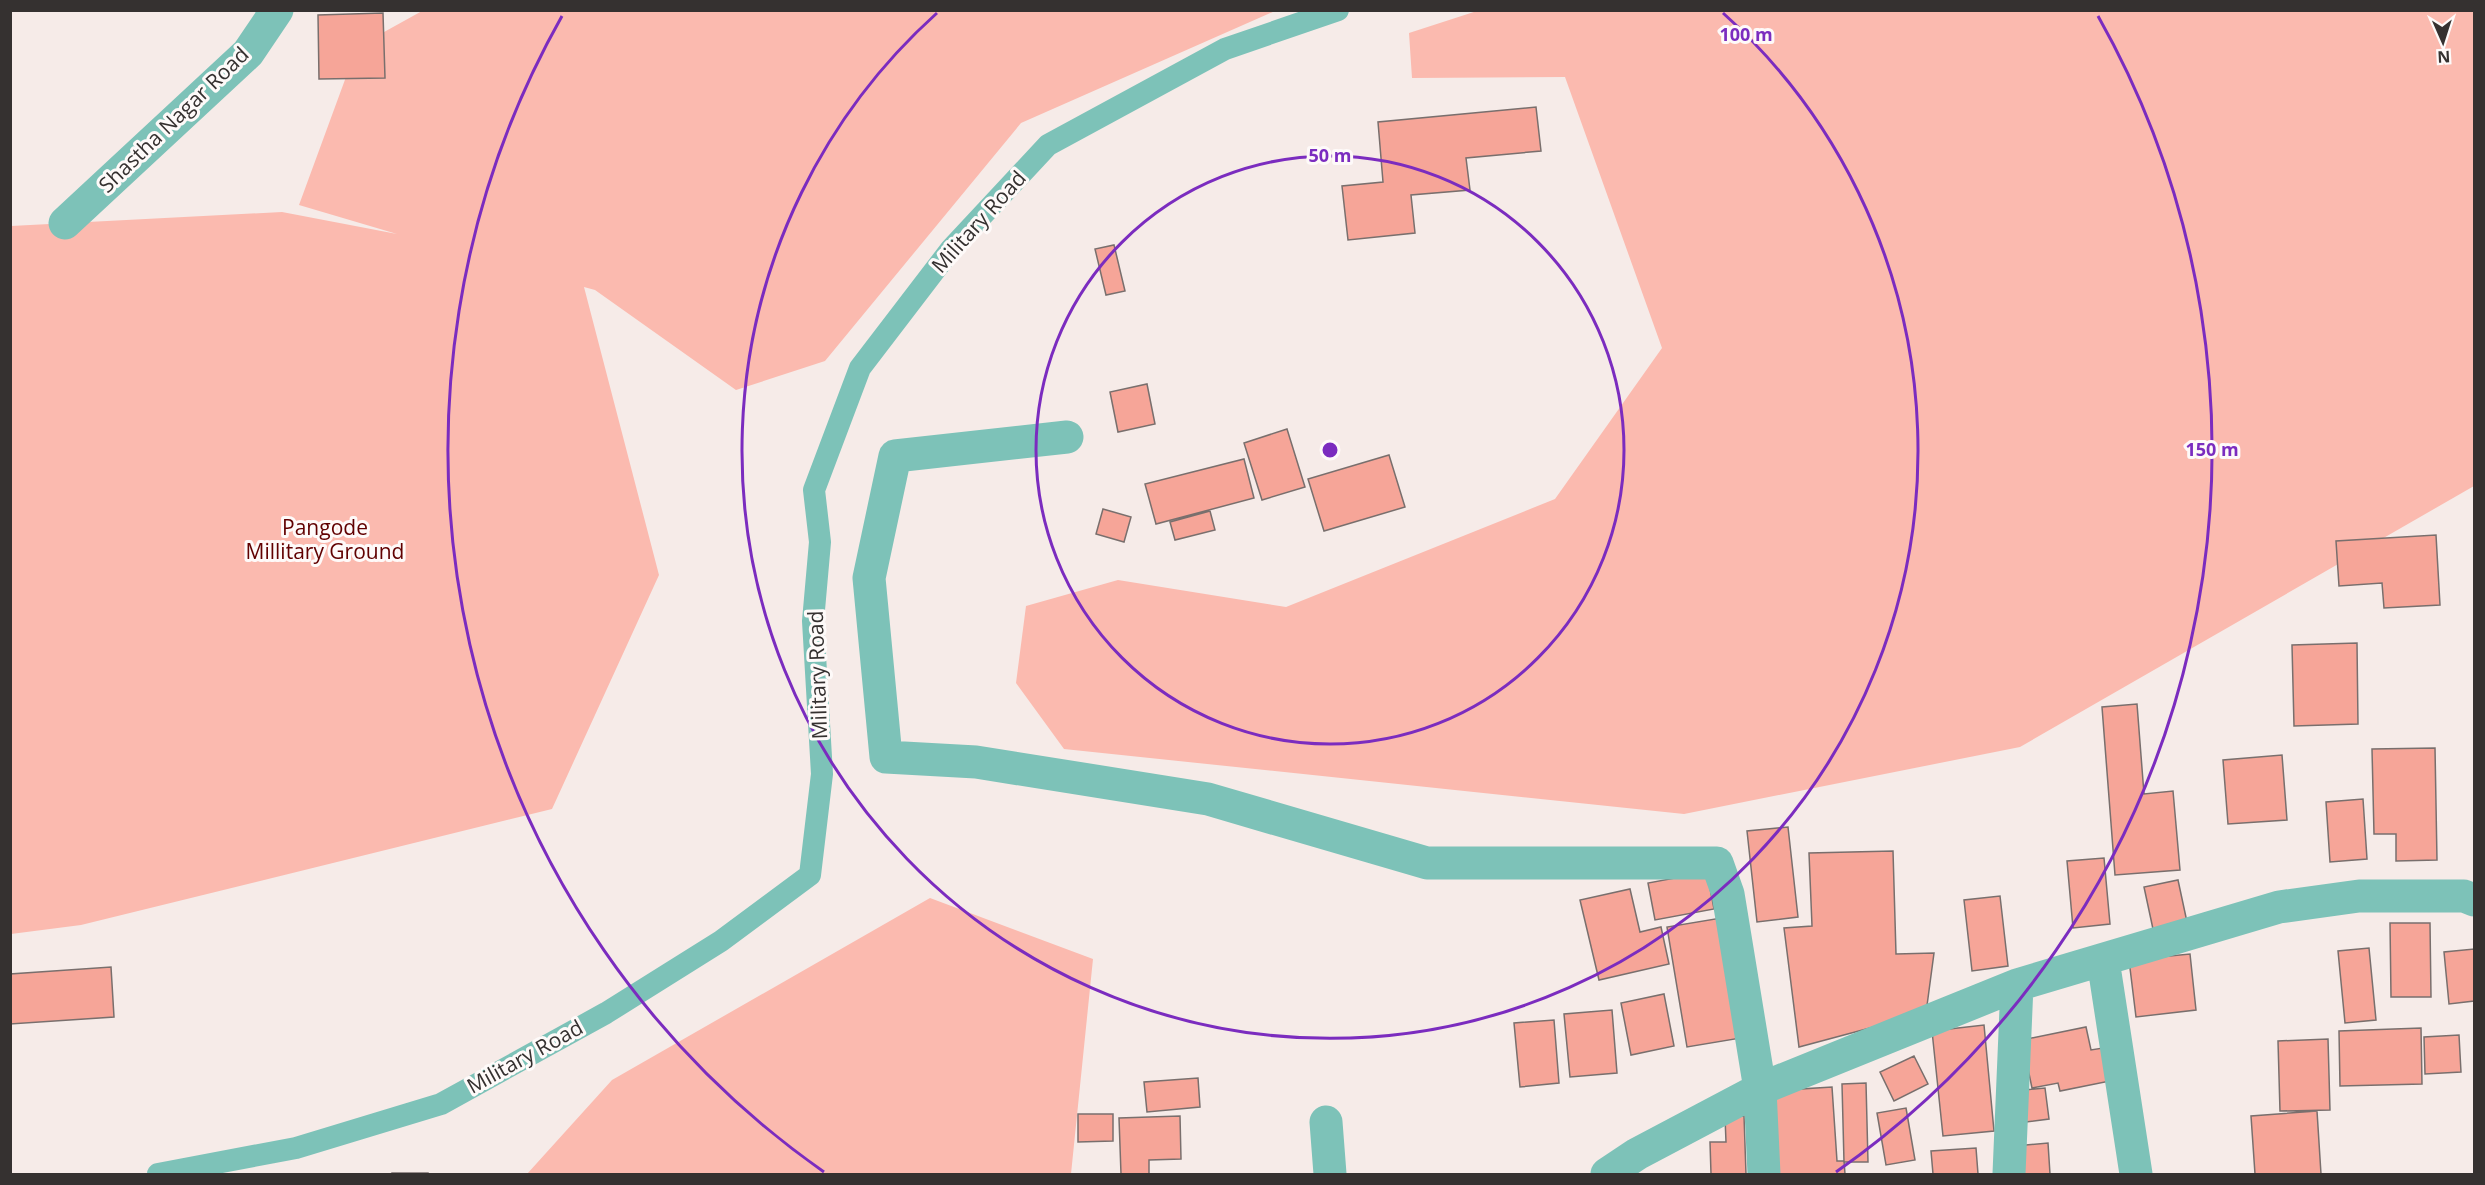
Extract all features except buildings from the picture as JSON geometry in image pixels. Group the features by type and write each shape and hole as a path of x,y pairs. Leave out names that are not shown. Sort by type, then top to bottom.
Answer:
{"street":[{"name":"Shastha Nagar Road","path":"65,224 248,53 277,10"},
{"path":"1067,436 895,456 869,578 886,757 976,762 1208,799 1427,863 1717,863 1728,894 1760,1089 1764,1174"},
{"path":"1607,1174 1637,1154 1760,1089 2017,985 2279,907 2359,896 2464,896 2475,900"},
{"path":"2103,960 2136,1174"},
{"path":"2009,1174 2017,985"},
{"path":"1326,1122 1330,1174"}],"lane":[{"name":"Military Road","path":"158,1174 296,1148 441,1104 606,1013 720,941 810,875 822,774 813,621 819,542 814,490 860,368 951,249 1048,145 1225,49 1338,10"}],"green space":[{"path":"1480,10 2474,11 2474,486 2020,747 1684,814 1064,749 1016,683 1026,606 1118,580 1286,607 1555,499 1662,348 1565,77 1412,78 1409,33"},
{"name":"Pangode Millitary Ground","path":"422,11 1275,11 1021,123 825,361 736,390 595,290 584,287 659,575 552,809 81,925 11,934 11,226 282,212 397,234 299,205 357,47"},
{"path":"930,898 1093,959 1071,1174 527,1174 612,1080"}]}
